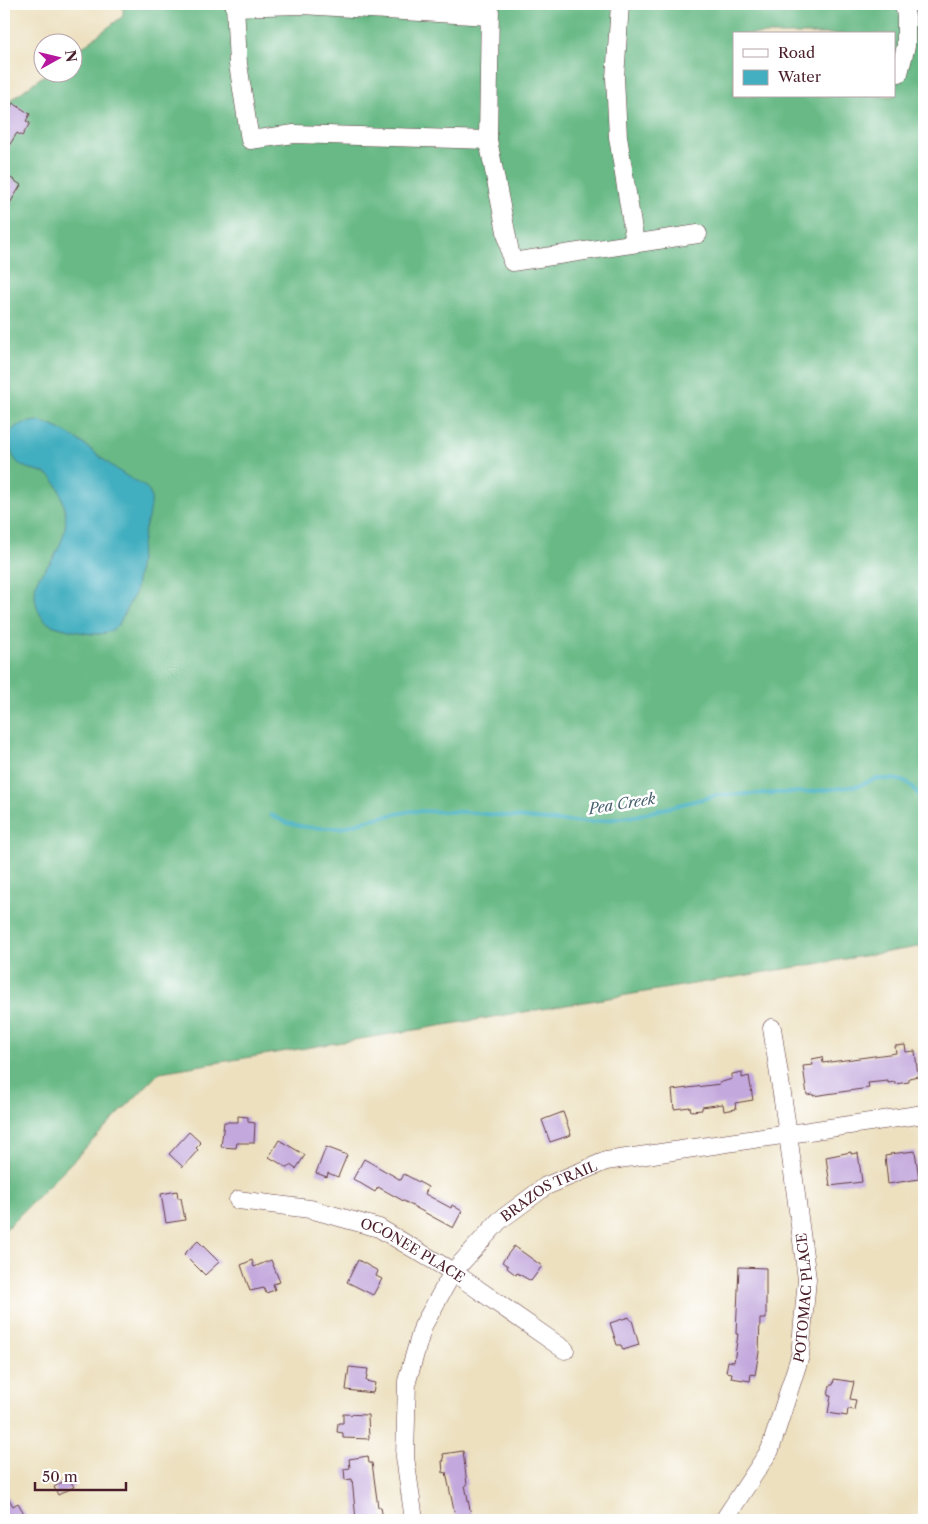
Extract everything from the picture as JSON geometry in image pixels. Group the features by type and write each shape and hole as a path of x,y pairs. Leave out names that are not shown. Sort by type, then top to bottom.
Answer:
{"street":[{"path":"620,4 615,78 617,127 635,243"},
{"path":"899,74 906,46 904,4"},
{"path":"488,140 294,134 250,140 238,64 235,5 490,10 488,140 512,262 698,234"},
{"name":"POTOMAC PLACE","path":"724,1520 770,1450 800,1356 807,1279 772,1028"},
{"name":"BRAZOS TRAIL","path":"414,1520 405,1457 407,1382 423,1326 453,1272 499,1221 546,1186 606,1161 924,1114"},
{"name":"OCONEE PLACE","path":"238,1200 310,1209 379,1228 453,1272 565,1350"}],"green space":[{"path":"123,4 924,4 924,946 160,1072 4,1231 4,105 35,82 82,82 82,47 123,16"}],"water":[{"path":"38,421 51,425 84,444 114,468 147,488 151,496 135,594 116,627 102,634 76,631 48,623 40,614 36,602 35,590 38,578 59,547 64,534 66,520 61,495 52,478 47,474 18,463 14,458 9,443 10,434 16,427 24,423"}],"building":[{"path":"13,103 30,114 26,121 30,123 22,136 17,133 4,154 4,117"},
{"path":"8,176 21,185 4,213 4,183"},
{"path":"905,1045 906,1052 915,1051 918,1076 909,1078 909,1082 895,1084 895,1082 888,1083 888,1081 868,1083 869,1088 813,1096 813,1094 807,1095 803,1066 813,1065 812,1059 822,1057 823,1063 896,1053 895,1046"},
{"path":"742,1072 742,1078 749,1076 753,1100 735,1103 736,1109 724,1111 723,1104 702,1107 702,1110 691,1111 690,1107 674,1109 672,1090 720,1084 732,1079 732,1074"},
{"path":"563,1112 571,1135 550,1142 542,1120"},
{"path":"238,1116 248,1117 248,1122 255,1123 254,1143 237,1143 236,1148 221,1147 224,1122 238,1122"},
{"path":"189,1132 201,1143 196,1148 198,1150 183,1167 169,1154"},
{"path":"279,1140 305,1155 296,1169 290,1165 288,1168 269,1157"},
{"path":"326,1147 347,1155 338,1177 328,1173 327,1177 316,1173"},
{"path":"915,1151 919,1179 888,1184 885,1156"},
{"path":"851,1152 851,1154 858,1153 862,1182 830,1186 826,1157"},
{"path":"364,1159 401,1180 404,1174 428,1187 425,1194 451,1208 452,1205 462,1211 453,1228 378,1187 375,1192 353,1179"},
{"path":"177,1191 178,1198 181,1198 185,1220 166,1223 161,1194"},
{"path":"198,1241 219,1262 205,1275 184,1254"},
{"path":"514,1246 542,1266 531,1281 517,1273 516,1275 502,1262"},
{"path":"252,1260 254,1267 271,1260 280,1282 273,1284 275,1290 266,1293 264,1288 250,1291 241,1265"},
{"path":"358,1260 378,1271 376,1276 382,1279 373,1295 347,1282"},
{"path":"739,1267 766,1268 766,1319 760,1319 759,1352 755,1375 751,1374 750,1381 731,1378 732,1373 726,1372 728,1361 734,1362 738,1334 736,1334"},
{"path":"629,1317 632,1320 639,1345 623,1350 621,1345 617,1345 610,1323"},
{"path":"349,1367 368,1369 366,1381 375,1383 373,1393 346,1390"},
{"path":"834,1379 854,1382 850,1399 856,1400 854,1410 848,1409 847,1416 828,1413 831,1396 828,1396 830,1385 833,1385"},
{"path":"343,1414 368,1415 369,1439 343,1438 343,1433 337,1432 338,1423 343,1423"},
{"path":"463,1451 467,1485 465,1485 472,1520 456,1520 446,1472 443,1473 443,1454"},
{"path":"368,1456 369,1463 372,1463 378,1507 381,1507 383,1520 356,1520 352,1479 345,1480 344,1469 350,1468 349,1459"},
{"path":"69,1478 74,1487 58,1495 54,1487"},
{"path":"4,1491 13,1506 18,1503 28,1520 4,1520"}],"waterway":[{"name":"Pea Creek","path":"271,815 287,823 323,828 341,828 371,819 411,811 465,812 556,821 592,822 635,816 718,795 807,792 858,786 875,779 893,779 907,782 920,796 924,847"}]}
